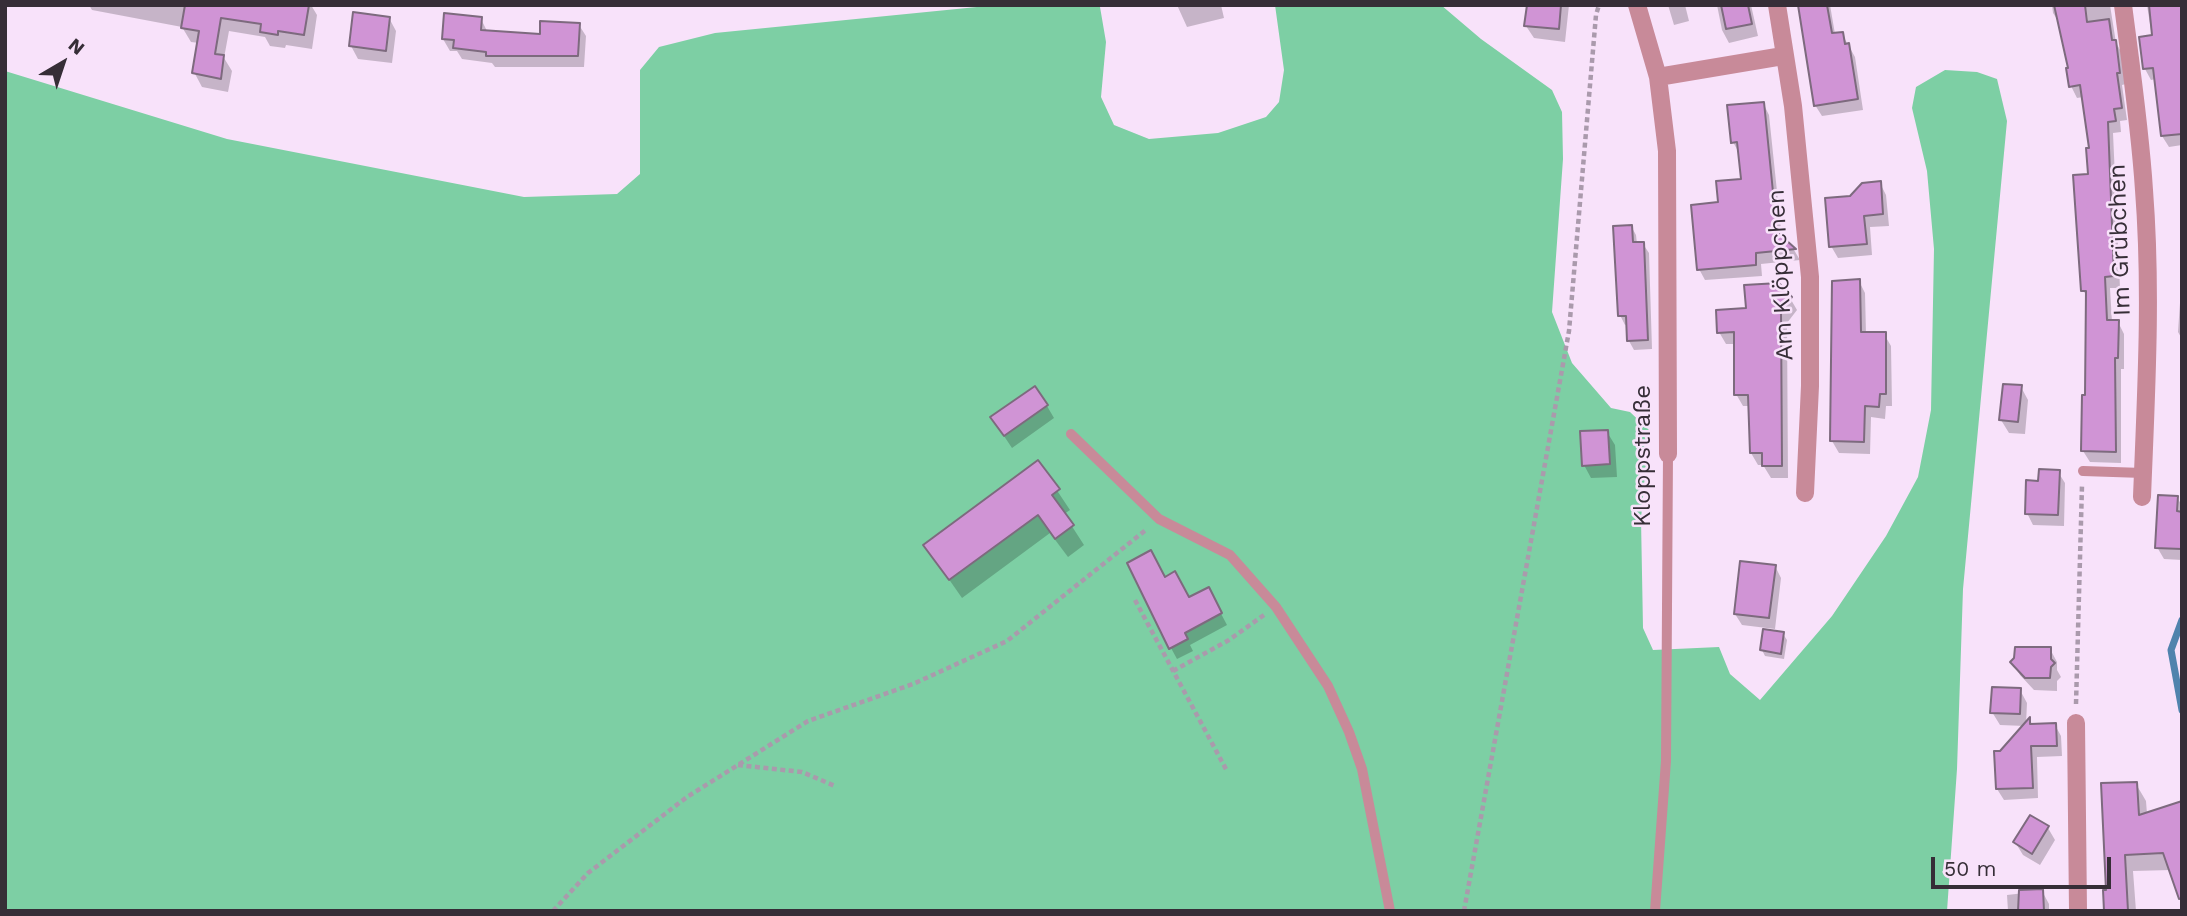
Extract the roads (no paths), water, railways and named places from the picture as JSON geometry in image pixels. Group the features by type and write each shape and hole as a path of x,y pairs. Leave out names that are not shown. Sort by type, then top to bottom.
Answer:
{"street":[{"name":"Kloppstraße","path":"1637,5 1658,77 1667,151 1668,454"},
{"name":"Am Klöppchen","path":"1777,5 1793,106 1810,277 1810,386 1805,493"},
{"name":"Im Grübchen","path":"2123,5 2142,164 2147,239 2148,369 2142,498"},
{"path":"1658,77 1783,56"},
{"path":"2076,723 2078,911"}],"lane":[{"path":"1071,434 1159,519 1230,555 1276,607 1328,686 1349,732 1362,769 1390,911"},
{"name":"Kloppstraße","path":"1655,911 1666,761 1668,454"},
{"path":"2082,471 2143,473"}],"waterway":[{"path":"2182,620 2171,650 2182,710"}]}
